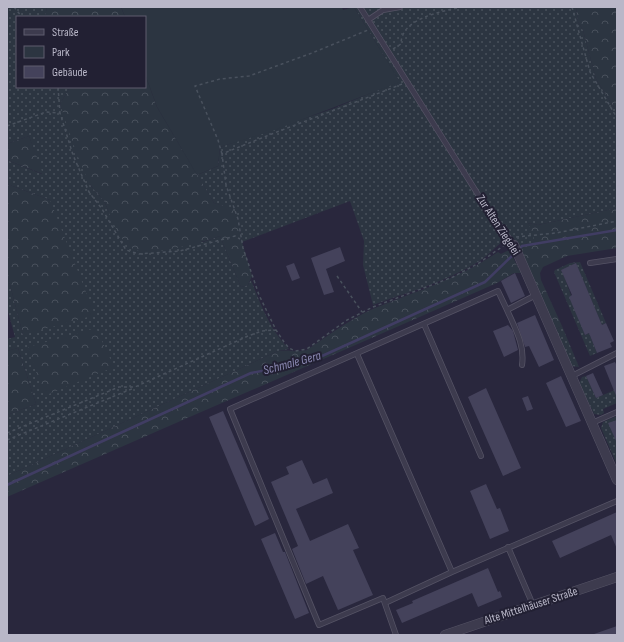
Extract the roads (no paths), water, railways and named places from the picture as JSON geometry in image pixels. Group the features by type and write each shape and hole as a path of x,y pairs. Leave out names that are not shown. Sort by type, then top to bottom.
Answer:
{"street":[{"name":"Zur Alten Ziegelei","path":"512,243 617,480"},
{"name":"Alte Mittelhäuser Straße","path":"445,635 617,578"}],"lane":[{"name":"Zur Alten Ziegelei","path":"360,7 484,204 512,243"},
{"path":"368,20 383,10 400,7"},
{"path":"590,263 617,259"},
{"path":"396,635 383,598 319,625 230,409 498,291 522,342 524,357 522,366"},
{"path":"506,310 536,295"},
{"path":"424,324 481,456"},
{"path":"572,376 617,353"},
{"path":"356,354 452,572"},
{"path":"592,423 617,412"},
{"path":"385,602 508,547 617,501"},
{"path":"508,547 533,605"}],"waterway":[{"name":"Schmale Gera","path":"518,250 522,246 617,230"},
{"name":"Schmale Gera","path":"7,485 251,373 311,361 485,282 515,253"}]}
